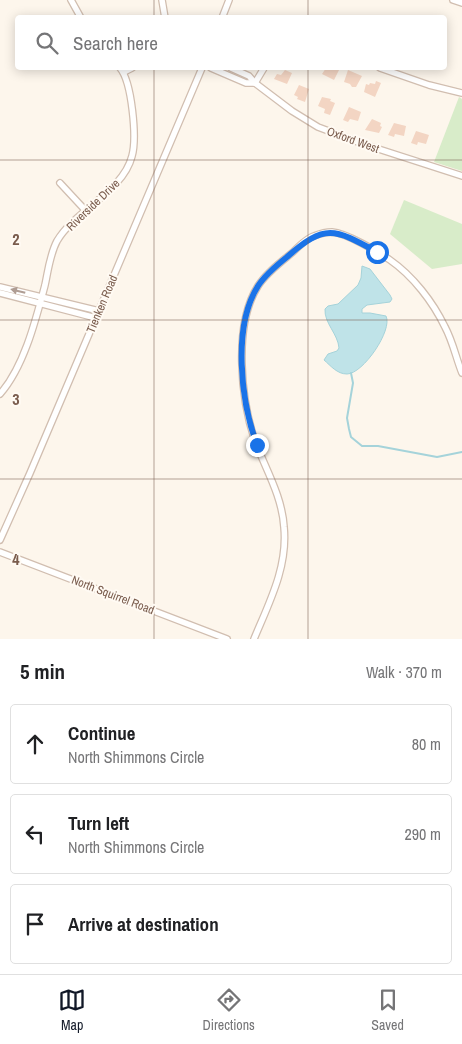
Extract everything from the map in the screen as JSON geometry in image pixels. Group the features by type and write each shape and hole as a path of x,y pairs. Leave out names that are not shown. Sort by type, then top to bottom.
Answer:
{"street":[{"path":"71,0 79,15"},
{"path":"162,0 164,15"},
{"path":"223,15 229,0"},
{"path":"453,0 462,4"},
{"name":"Riverside Drive","path":"0,394 14,375 41,300 52,255 58,240 124,174 132,158 135,141 130,93 122,70"},
{"name":"Tienken Road","path":"0,540 201,70"},
{"name":"Oxford West","path":"216,70 246,83 255,83"},
{"name":"Oxford West","path":"236,70 249,76 255,83 302,118 318,127 363,144 462,176"},
{"path":"255,83 263,70"},
{"path":"386,70 430,85 462,93"},
{"path":"60,183 86,211"},
{"path":"254,639 273,595 281,570 284,545 284,528 279,498 253,434 247,416 244,395 242,348 245,317 250,300 258,285 276,265 312,236 332,232 359,242 390,261 411,279 430,301 446,328 462,373"},
{"path":"0,287 96,318"},
{"path":"0,293 99,311"},
{"name":"North Squirrel Road","path":"0,552 227,639"}],"green space":[{"path":"459,97 462,99 462,171 434,162"},
{"path":"404,200 462,224 462,264 432,269 390,234"}],"water":[{"path":"362,266 370,269 392,299 390,302 367,305 362,309 362,313 386,316 385,331 375,350 361,367 354,372 343,374 324,360 328,354 337,351 339,348 325,314 325,309 328,306 338,304 358,285"}],"building":[{"path":"285,70 292,73 287,84 274,79 277,74 281,75"},
{"path":"325,70 339,70 334,80 322,74"},
{"path":"348,70 362,76 356,87 352,87 344,82"},
{"path":"376,81 381,83 375,97 364,92 366,84 375,84"},
{"path":"299,85 309,89 305,102 297,99 298,97 294,95"},
{"path":"322,97 331,99 330,101 335,103 330,115 324,113 325,109 318,106"},
{"path":"349,107 361,112 358,121 350,119 348,122 343,120"},
{"path":"372,119 381,123 380,126 382,127 379,133 365,130"},
{"path":"394,123 406,126 404,136 395,134 394,137 388,135"},
{"path":"416,131 429,135 426,144 418,142 417,145 411,143"}],"waterway":[{"path":"351,373 353,383 347,418 351,437 362,446 378,446 437,457 462,452"}],"route":[{"path":"257,445 247,416 242,348 245,317 250,300 258,285 276,265 312,236 332,232 359,242 377,252"}]}
